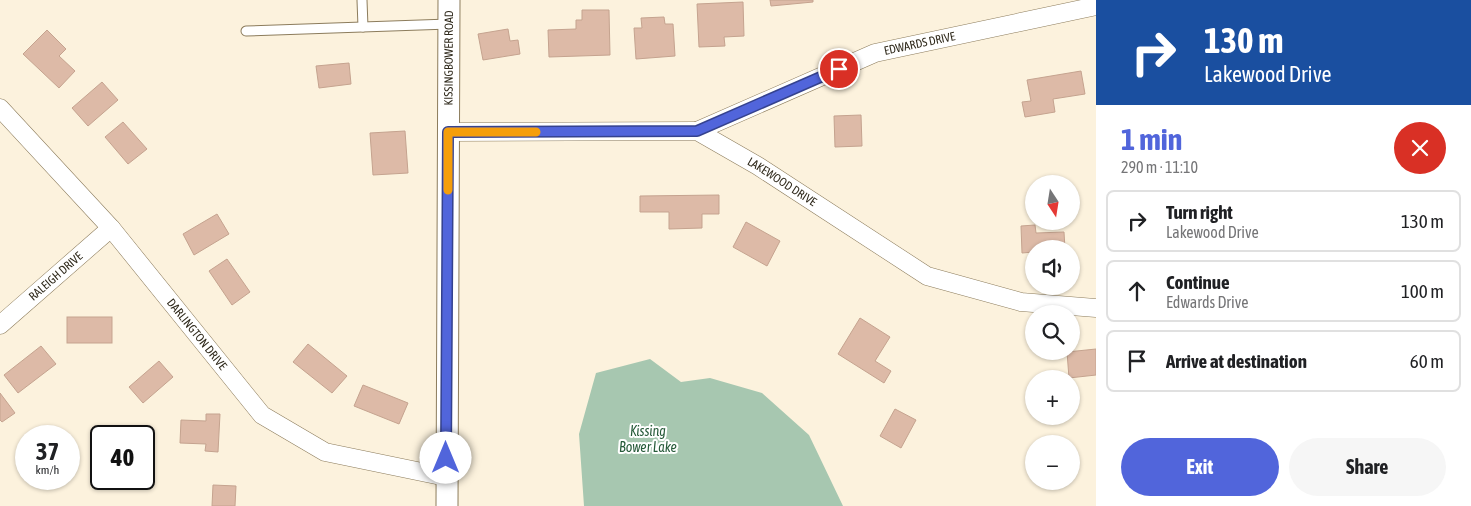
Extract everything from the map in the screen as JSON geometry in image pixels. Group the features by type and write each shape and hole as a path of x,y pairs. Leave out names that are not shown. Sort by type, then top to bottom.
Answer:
{"street":[{"name":"KISSINGBOWER ROAD","path":"447,506 449,0"},
{"name":"EDWARDS DRIVE","path":"697,131 875,53 1096,6"},
{"name":"DARLINGTON DRIVE","path":"0,108 111,228 262,415 325,452 446,477"},
{"path":"448,132 697,131"},
{"name":"LAKEWOOD DRIVE","path":"697,131 758,166 926,276 1021,302 1096,308"},
{"name":"RALEIGH DRIVE","path":"0,325 111,228"}],"lane":[{"path":"362,0 363,27"},
{"path":"246,31 449,24"}],"water":[{"name":"Kissing Bower Lake","path":"650,359 681,382 710,378 762,393 809,435 843,506 584,506 579,434 596,373"}],"building":[{"path":"770,0 813,0 813,2 771,6"},
{"path":"743,2 744,36 724,37 725,46 699,47 697,4"},
{"path":"582,10 609,10 610,55 549,57 548,30 576,29 576,20 582,20"},
{"path":"664,17 665,24 673,24 675,56 636,59 634,28 642,28 641,18"},
{"path":"508,29 510,41 518,40 520,54 483,60 478,34"},
{"path":"47,30 66,49 59,56 75,71 59,88 23,54"},
{"path":"349,63 351,84 319,88 316,66"},
{"path":"1081,71 1085,94 1053,99 1055,112 1025,117 1022,102 1031,101 1027,80"},
{"path":"102,82 118,100 88,126 72,108"},
{"path":"861,115 862,146 835,147 834,116"},
{"path":"123,122 147,149 128,164 105,137"},
{"path":"405,131 408,173 373,175 370,133"},
{"path":"719,195 719,214 702,214 702,228 669,229 669,212 640,212 640,196"},
{"path":"217,214 229,234 194,255 183,234"},
{"path":"746,222 780,241 767,266 733,247"},
{"path":"1021,226 1025,226 1025,230 1036,230 1036,233 1064,232 1064,240 1025,240 1025,253 1022,253"},
{"path":"227,259 250,292 232,305 209,271"},
{"path":"67,317 112,317 112,343 67,343"},
{"path":"860,318 890,337 875,361 891,371 884,383 838,354"},
{"path":"308,344 347,376 332,393 293,362"},
{"path":"41,346 56,364 18,393 4,375"},
{"path":"1096,349 1096,375 1080,377 1080,370 1068,370 1068,360 1080,360 1080,351"},
{"path":"159,361 173,377 143,403 129,387"},
{"path":"363,385 408,403 399,424 354,406"},
{"path":"0,393 15,413 2,422 0,420"},
{"path":"895,409 916,420 901,448 880,436"},
{"path":"206,414 220,414 218,452 205,451 206,444 180,443 181,420 206,421"},
{"path":"213,485 236,486 235,506 212,506"}],"slow traffic":[{"path":"448,190 448,132 536,132"}],"route":[{"path":"446,458 448,132 697,131 839,69"}]}
